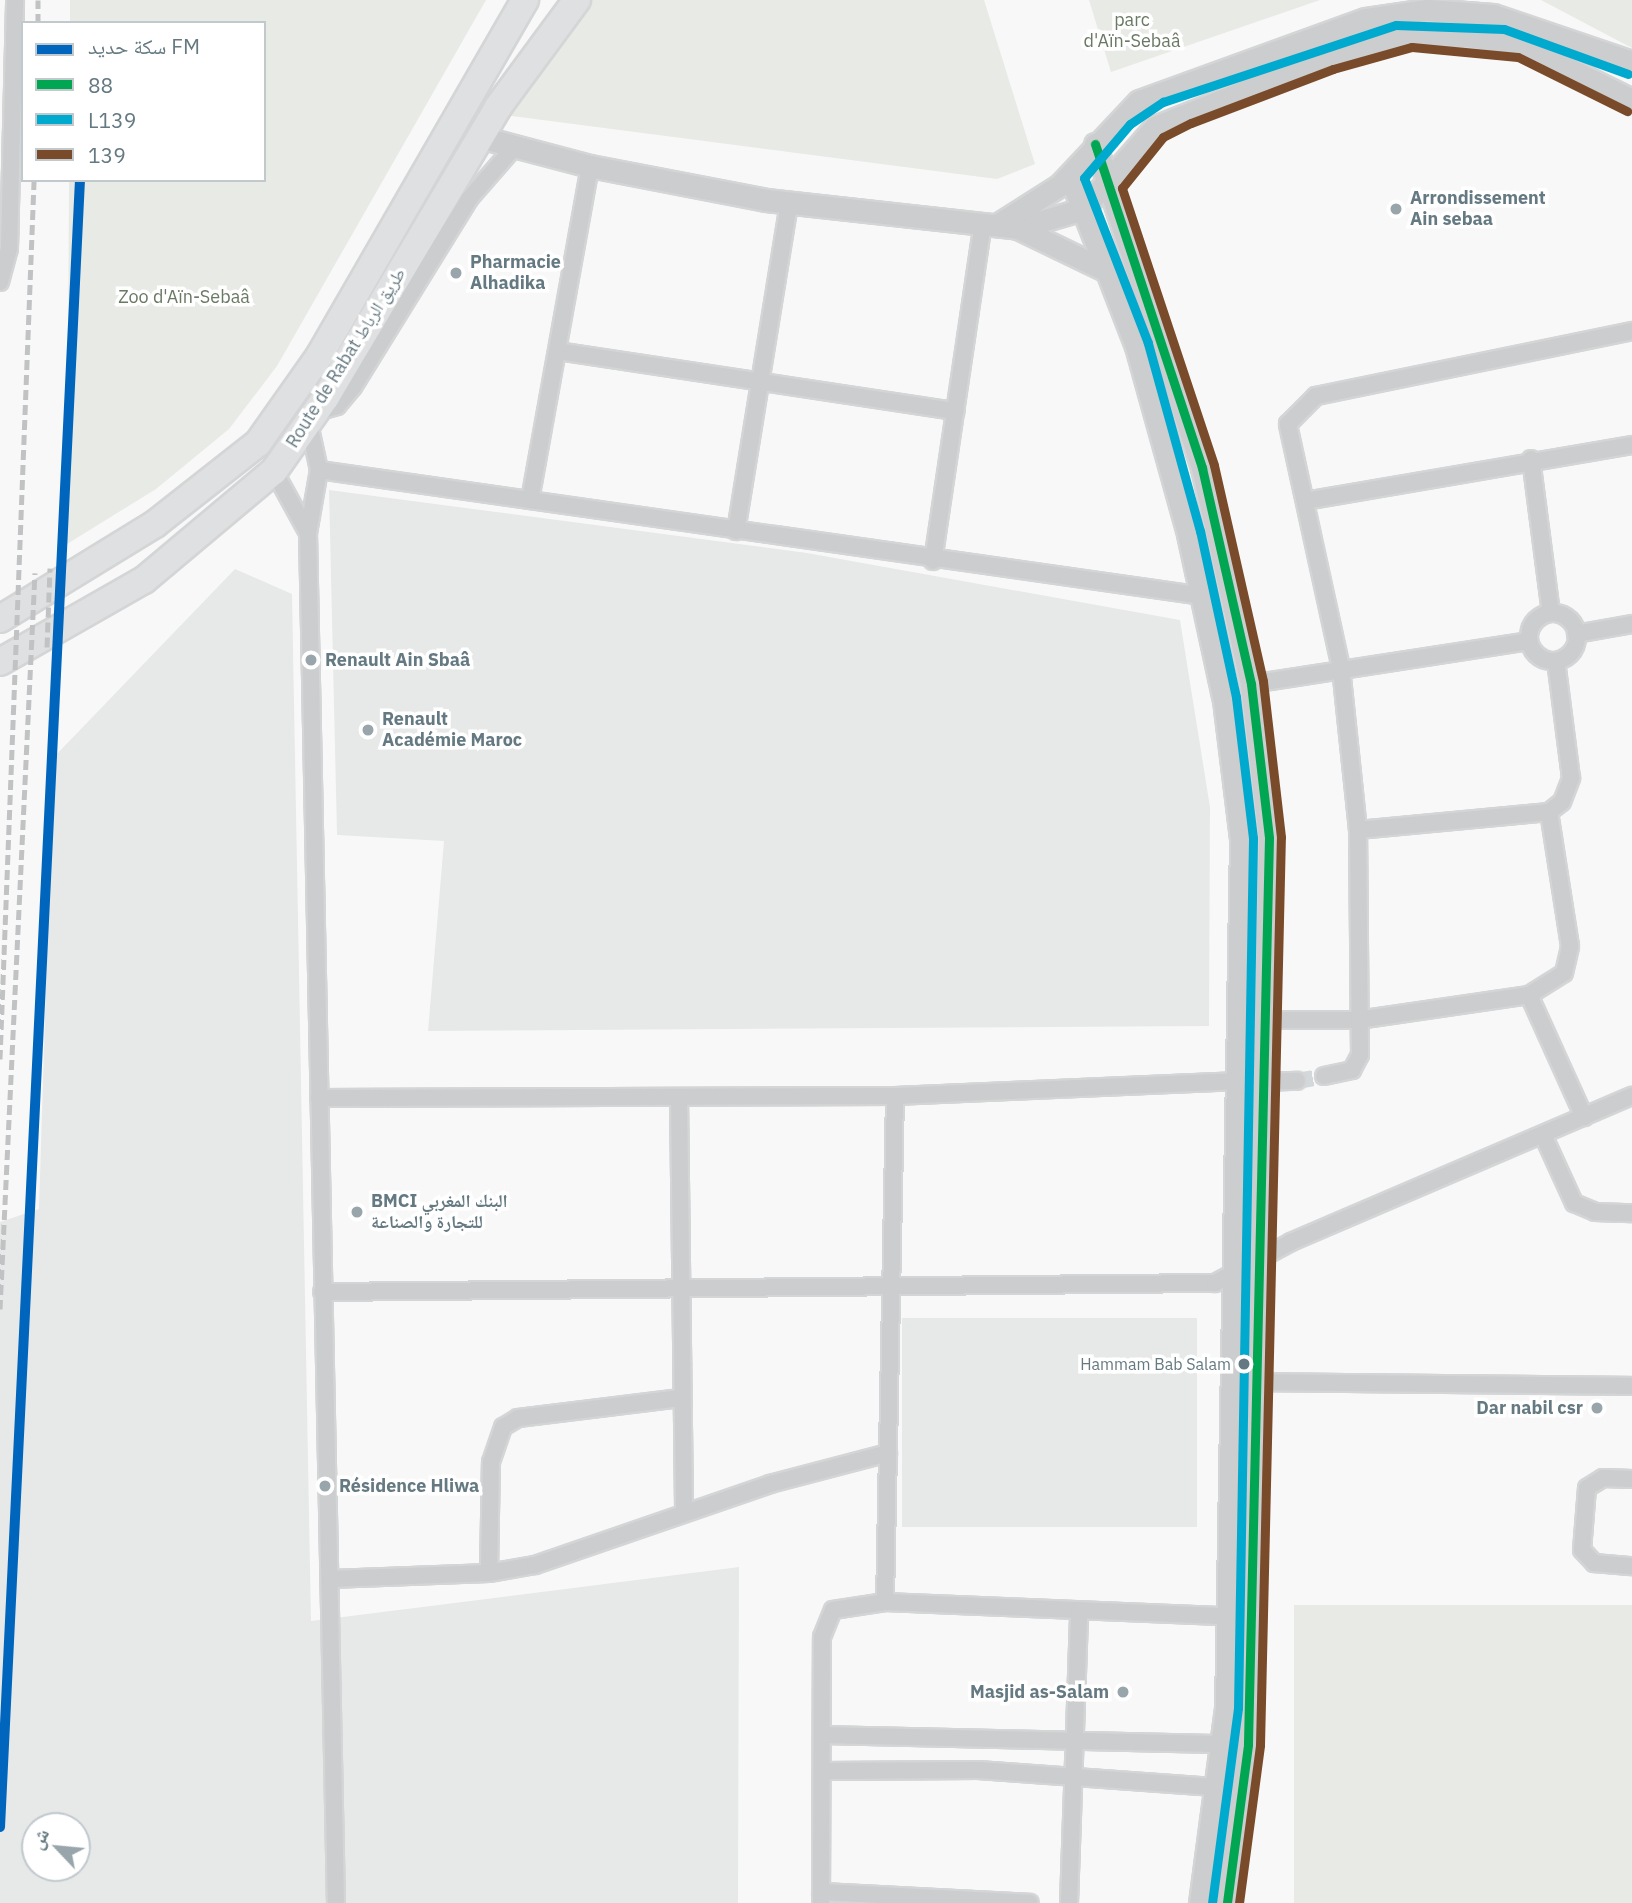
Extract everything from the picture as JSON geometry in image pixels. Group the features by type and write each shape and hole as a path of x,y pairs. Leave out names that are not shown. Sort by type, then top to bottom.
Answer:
{"main road":[{"name":"Route de Rabat طريق الرباط","path":"0,619 155,524 258,443 320,355 453,130 525,0"},
{"path":"453,130 538,0"},
{"path":"498,107 566,0"},
{"name":"Route de Rabat طريق الرباط","path":"0,662 144,580 274,471 312,418 498,107 577,0"}],"street":[{"path":"0,282 9,249 15,0"},
{"path":"933,561 955,411 999,226 1070,176 1095,144 1158,91 1366,19 1410,11 1515,19 1632,62"},
{"path":"999,226 1083,209 1108,185 1136,146 1176,117 1329,57 1411,35 1521,45 1632,100"},
{"path":"480,137 590,166 789,202 999,226 1111,274"},
{"path":"1095,144 1186,412 1251,684 1269,838 1263,1020 1250,1081 1235,1277 1223,1747 1200,1903"},
{"path":"336,1903 308,533 319,470 312,418 337,406 353,387 469,200 516,146"},
{"path":"530,500 590,166"},
{"path":"1070,176 1111,274 1159,424 1203,596 1231,739 1241,839 1260,1258 1248,1745 1245,1789 1227,1903"},
{"path":"736,531 789,202"},
{"path":"1324,1076 1359,1062 1358,830 1341,667 1305,501 1287,433 1293,414 1316,396 1632,331"},
{"path":"558,351 955,411"},
{"path":"1305,501 1531,459 1632,445"},
{"path":"1531,459 1551,613"},
{"path":"319,470 933,561 1203,596"},
{"path":"274,471 308,533"},
{"path":"1551,613 1570,621 1576,634 1574,649 1556,661"},
{"path":"1551,613 1534,623 1529,641 1539,656 1556,661"},
{"path":"1576,634 1632,624"},
{"path":"1251,684 1341,667 1529,641"},
{"path":"1358,830 1549,812 1562,802 1570,778 1556,661"},
{"path":"1263,1020 1358,1020 1529,995 1564,973 1570,957 1549,812"},
{"path":"1529,995 1584,1117"},
{"path":"319,1098 895,1096 1297,1081"},
{"path":"885,1602 888,1453 896,1283 895,1096"},
{"path":"322,1292 896,1283 1196,1285 1235,1277 1260,1258 1632,1096"},
{"path":"679,1097 679,1286 684,1512"},
{"path":"1543,1135 1574,1203 1595,1212 1632,1213"},
{"path":"1255,1382 1632,1386"},
{"path":"489,1573 491,1462 503,1427 518,1418 681,1398"},
{"path":"331,1579 489,1573 563,1556 684,1512 888,1453"},
{"path":"1632,1479 1603,1478 1587,1488 1582,1550 1594,1563 1632,1566"},
{"path":"1030,1903 821,1897 822,1735 827,1620 843,1606 885,1602 1226,1616"},
{"path":"1069,1903 1079,1610"},
{"path":"822,1735 1223,1747 1248,1745"},
{"path":"823,1771 978,1770 1245,1789"}],"shaded area":[{"path":"329,490 807,553 1180,620 1210,807 1209,1026 428,1031 444,841 337,835"},
{"path":"235,569 292,594 311,1621 739,1567 738,1903 0,1903 0,1222 39,1209 53,758"},
{"path":"902,1318 1197,1318 1197,1527 902,1527"}],"green space":[{"name":"Zoo d'Aïn-Sebaâ","path":"70,0 486,0 277,366 229,429 156,489 67,544 69,182 266,182 266,21 70,21"},
{"path":"568,0 984,0 1035,164 997,179 504,115"},
{"name":"parc d'Aïn-Sebaâ","path":"1089,0 1320,0 1111,72"},
{"path":"1541,0 1632,0 1632,48"},
{"path":"1294,1605 1632,1605 1632,1903 1294,1903"}],"tunnel":[{"path":"1297,1081 1324,1076"}],"railway":[{"path":"38,0 38,21"},
{"path":"0,1059 34,182"},
{"path":"47,647 50,568"},
{"path":"0,1309 35,573"}],"rail line":[{"name":"FM","path":"0,1827 80,182"}],"transit line":[{"name":"L139","path":"1212,1903 1238,1708 1253,838 1236,697 1200,531 1148,343 1084,178 1130,124 1163,102 1396,25 1504,29 1628,74"},
{"name":"139","path":"1239,1903 1260,1745 1281,837 1263,681 1214,465 1122,188 1163,137 1191,123 1333,69 1412,47 1518,57 1627,111"},
{"name":"88","path":"1095,144 1202,468 1251,684 1269,838 1248,1745 1227,1903"}],"place":[{"name":"Arrondissement Ain sebaa","path":"1396,209"},
{"name":"Pharmacie Alhadika","path":"456,273"},
{"name":"Renault Ain Sbaâ","path":"311,660"},
{"name":"Renault Académie Maroc","path":"368,730"},
{"name":"BMCI البنك المغربي للتجارة والصناعة","path":"357,1212"},
{"name":"Hammam Bab Salam","path":"1244,1364"},
{"name":"Dar nabil csr","path":"1597,1408"},
{"name":"Résidence Hliwa","path":"325,1486"},
{"name":"Masjid as-Salam","path":"1123,1692"}]}
